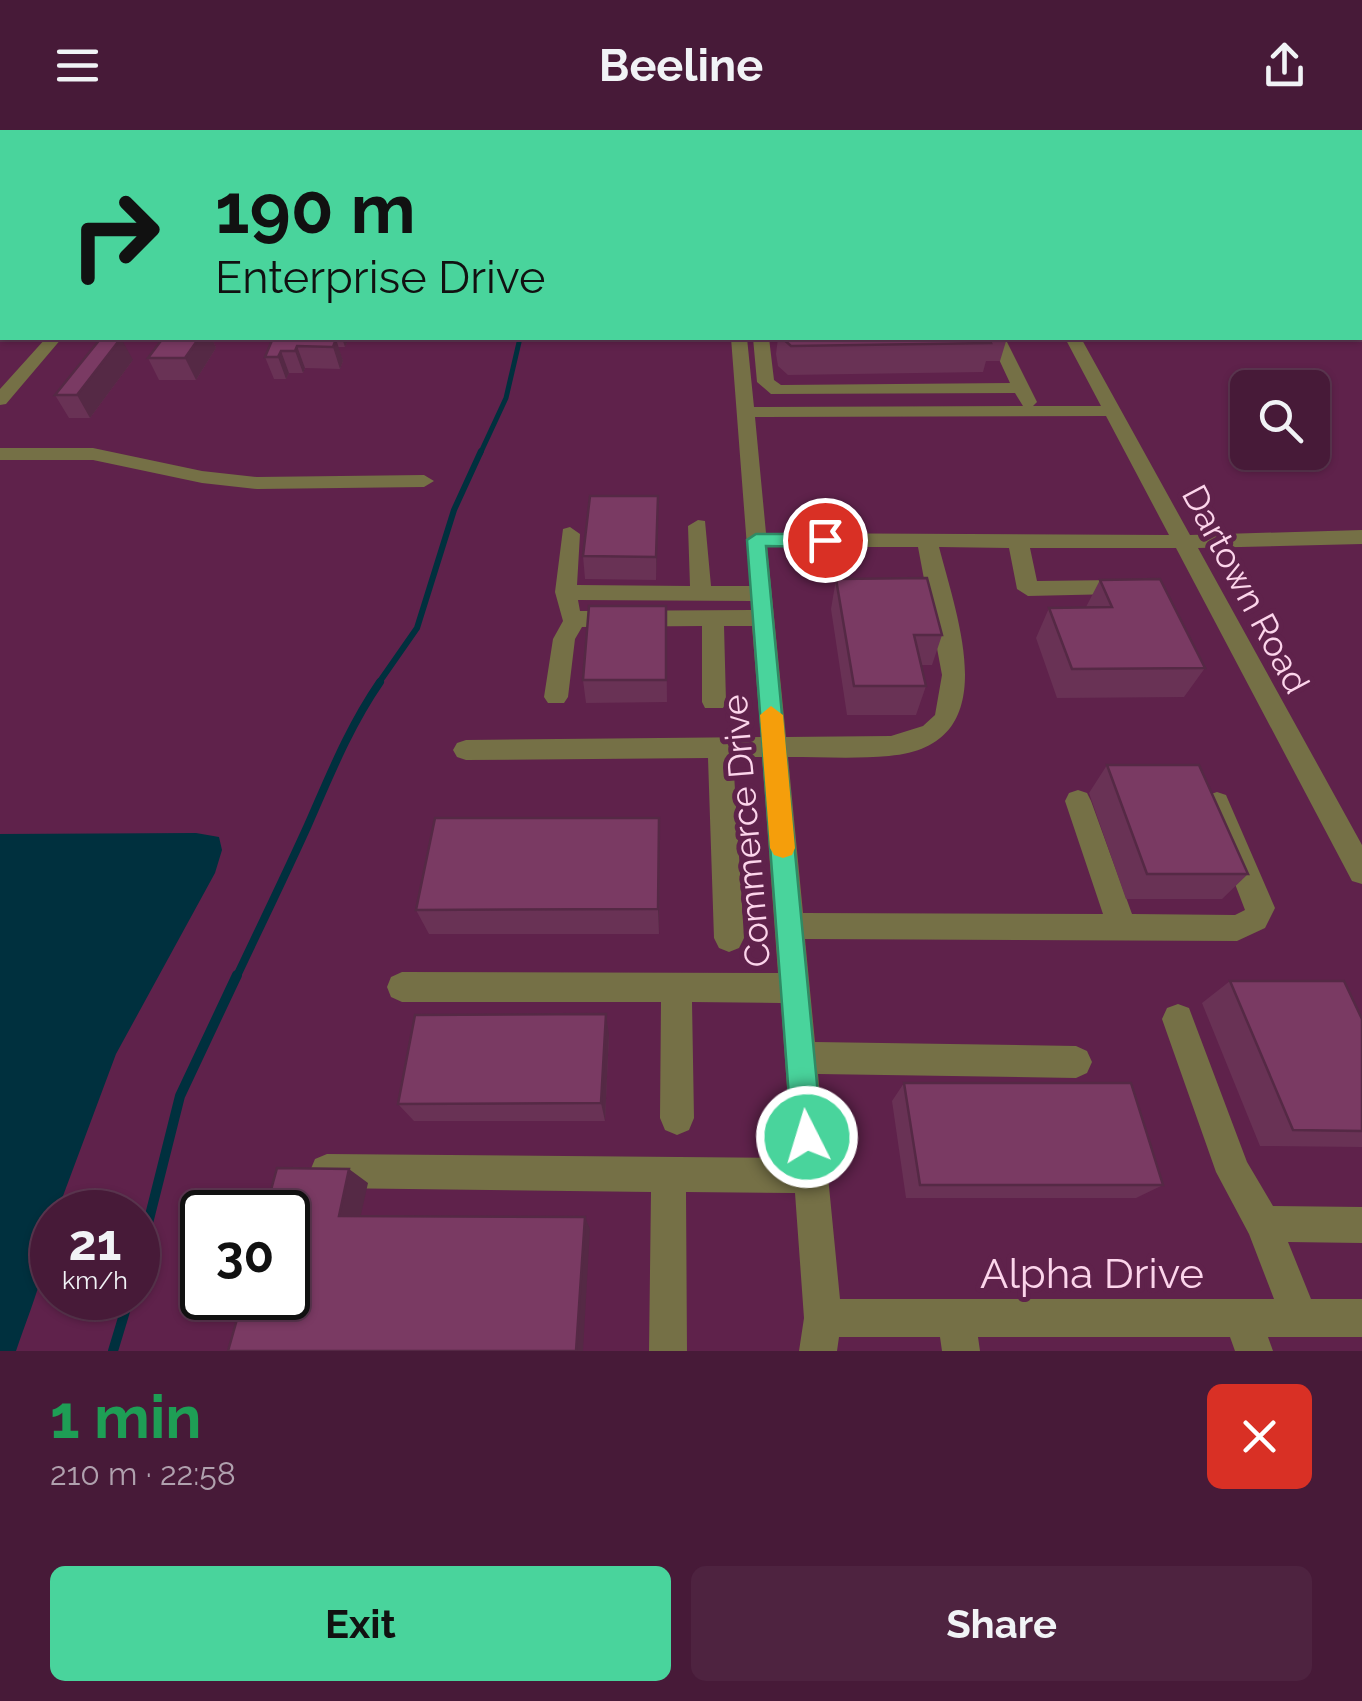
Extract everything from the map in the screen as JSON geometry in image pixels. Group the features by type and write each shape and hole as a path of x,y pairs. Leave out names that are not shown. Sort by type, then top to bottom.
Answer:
{"street":[{"path":"0,400 52,340"},
{"name":"Commerce Drive","path":"739,340 820,1335"},
{"path":"760,340 766,382 772,389 1021,388"},
{"path":"999,340 1032,411"},
{"name":"Dartown Road","path":"1075,340 1362,872"},
{"path":"849,390 854,412"},
{"path":"746,412 1113,411"},
{"path":"0,454 93,454 202,478 257,482 424,481"},
{"path":"698,526 701,593"},
{"path":"570,534 566,592 569,614 575,619 713,618 762,606"},
{"path":"756,540 1183,541 1362,537"},
{"path":"1018,540 1028,589 1116,587"},
{"path":"466,750 916,743 937,729 953,708 957,683 929,584 928,541"},
{"path":"566,592 701,593 762,606"},
{"path":"713,618 714,702"},
{"path":"556,698 564,639 575,619"},
{"path":"720,748 729,938"},
{"path":"1078,801 1122,928"},
{"path":"789,926 1236,928 1255,919 1261,908 1216,803"},
{"path":"402,987 794,988"},
{"path":"676,988 677,1118"},
{"path":"1178,1018 1234,1172 1263,1224 1300,1318"},
{"path":"800,1058 1076,1062"},
{"path":"327,1172 810,1176"},
{"path":"668,1351 669,1175"},
{"path":"1263,1224 1362,1225"},
{"name":"Alpha Drive","path":"820,1335 1249,1335 1300,1318 1362,1318"}],"water":[{"path":"196,833 219,837 222,850 215,873 116,1054 65,1190 30,1190 30,1311 16,1351 0,1351 0,834"}],"building":[{"path":"99,340 119,340 77,395 55,395"},
{"path":"162,340 198,340 185,358 148,358"},
{"path":"272,340 336,340 333,347 297,346 295,351 281,351 278,357 265,357"},
{"path":"784,340 991,343 791,346"},
{"path":"590,496 658,496 656,557 583,556"},
{"path":"927,578 942,635 914,635 926,686 854,686 836,579"},
{"path":"1160,579 1205,668 1072,669 1049,608 1112,607 1100,580"},
{"path":"589,606 666,606 666,680 583,680"},
{"path":"1107,765 1199,765 1248,874 1147,874"},
{"path":"435,818 659,818 658,909 416,910"},
{"path":"1230,981 1344,981 1362,1019 1362,1131 1293,1130"},
{"path":"606,1014 601,1103 398,1104 415,1015"},
{"path":"904,1083 1131,1083 1163,1185 920,1185"},
{"path":"277,1168 349,1169 339,1216 585,1217 576,1351 228,1351 237,1320 310,1320 310,1190 271,1190"}],"waterway":[{"path":"480,454 506,398 520,340"},
{"path":"378,684 417,628 454,510 481,451"},
{"path":"236,978 341,752 380,682"},
{"path":"156,1190 180,1096 237,975"},
{"path":"113,1351 122,1320"}],"slow traffic":[{"path":"771,715 783,848"}],"route":[{"path":"807,1137 756,540 825,540"}]}
